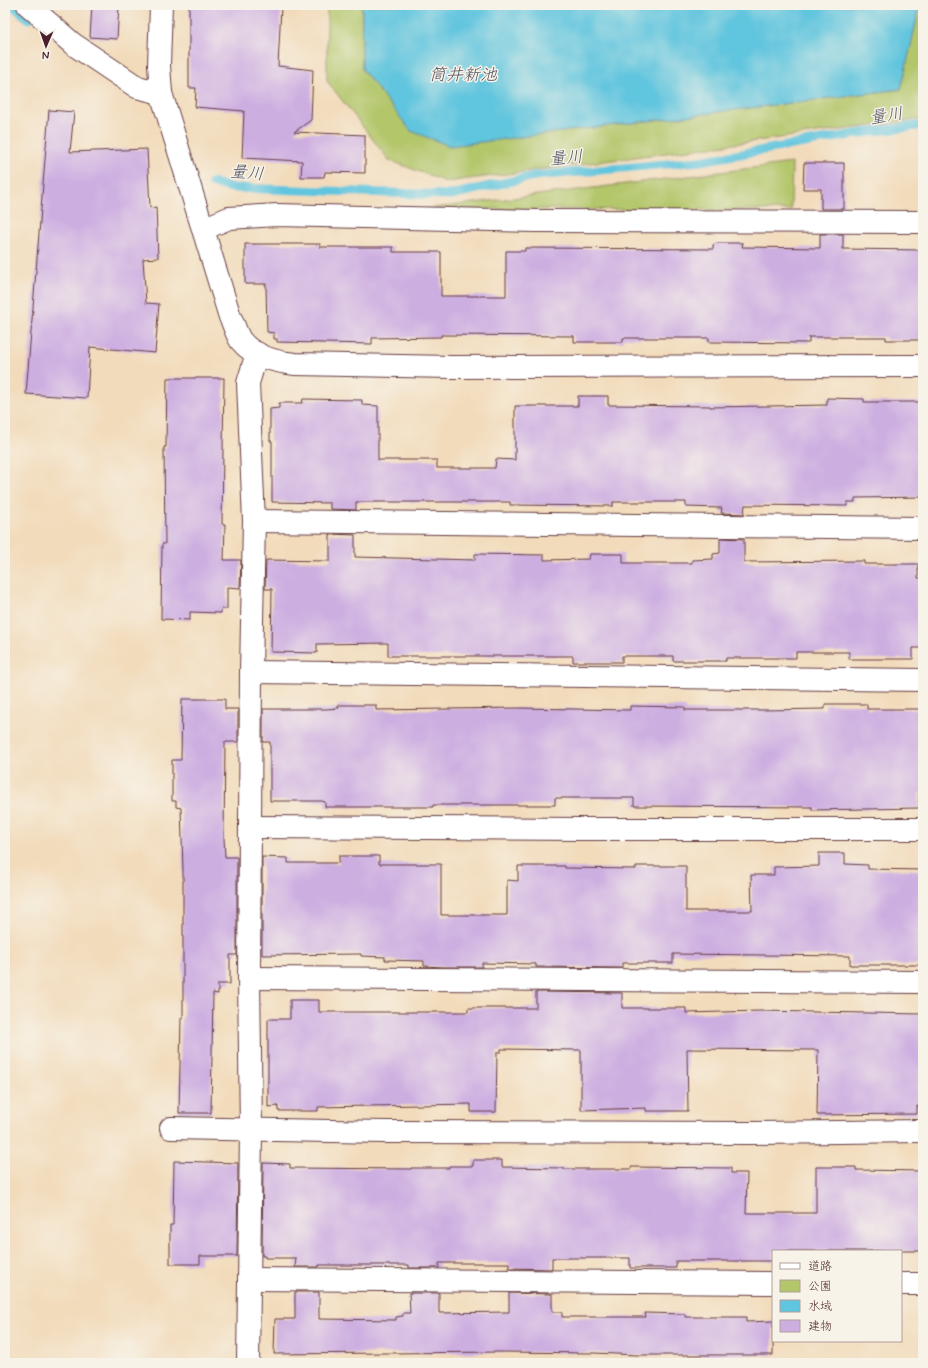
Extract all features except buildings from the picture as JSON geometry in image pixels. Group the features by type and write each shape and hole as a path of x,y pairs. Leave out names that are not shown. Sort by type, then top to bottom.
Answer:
{"street":[{"path":"28,5 73,44 137,87 161,93"},
{"path":"161,5 159,65 161,93 230,317 241,341 256,353 274,362 295,364 390,366 923,366"},
{"path":"203,229 229,218 277,215 534,221 923,222"},
{"path":"248,1363 251,1130 249,978 251,672 254,521 248,383 256,353"},
{"path":"254,521 923,528"},
{"path":"251,672 923,680"},
{"path":"250,827 923,829"},
{"path":"249,978 923,982"},
{"path":"170,1128 251,1130 743,1133 923,1131"},
{"path":"249,1279 772,1283"},
{"path":"902,1284 923,1284"}],"green space":[{"path":"327,5 362,5 362,69 900,89 920,5 923,5 923,119 446,182 389,160 327,81"},
{"path":"792,163 791,210 426,209"}],"water":[{"name":"筒井新池","path":"362,5 920,5 901,89 450,146 411,131 362,69"}],"waterway":[{"name":"量川","path":"12,5 29,19"},
{"name":"量川","path":"212,183 233,188 451,195 534,176 700,161 862,133 923,125"}]}
